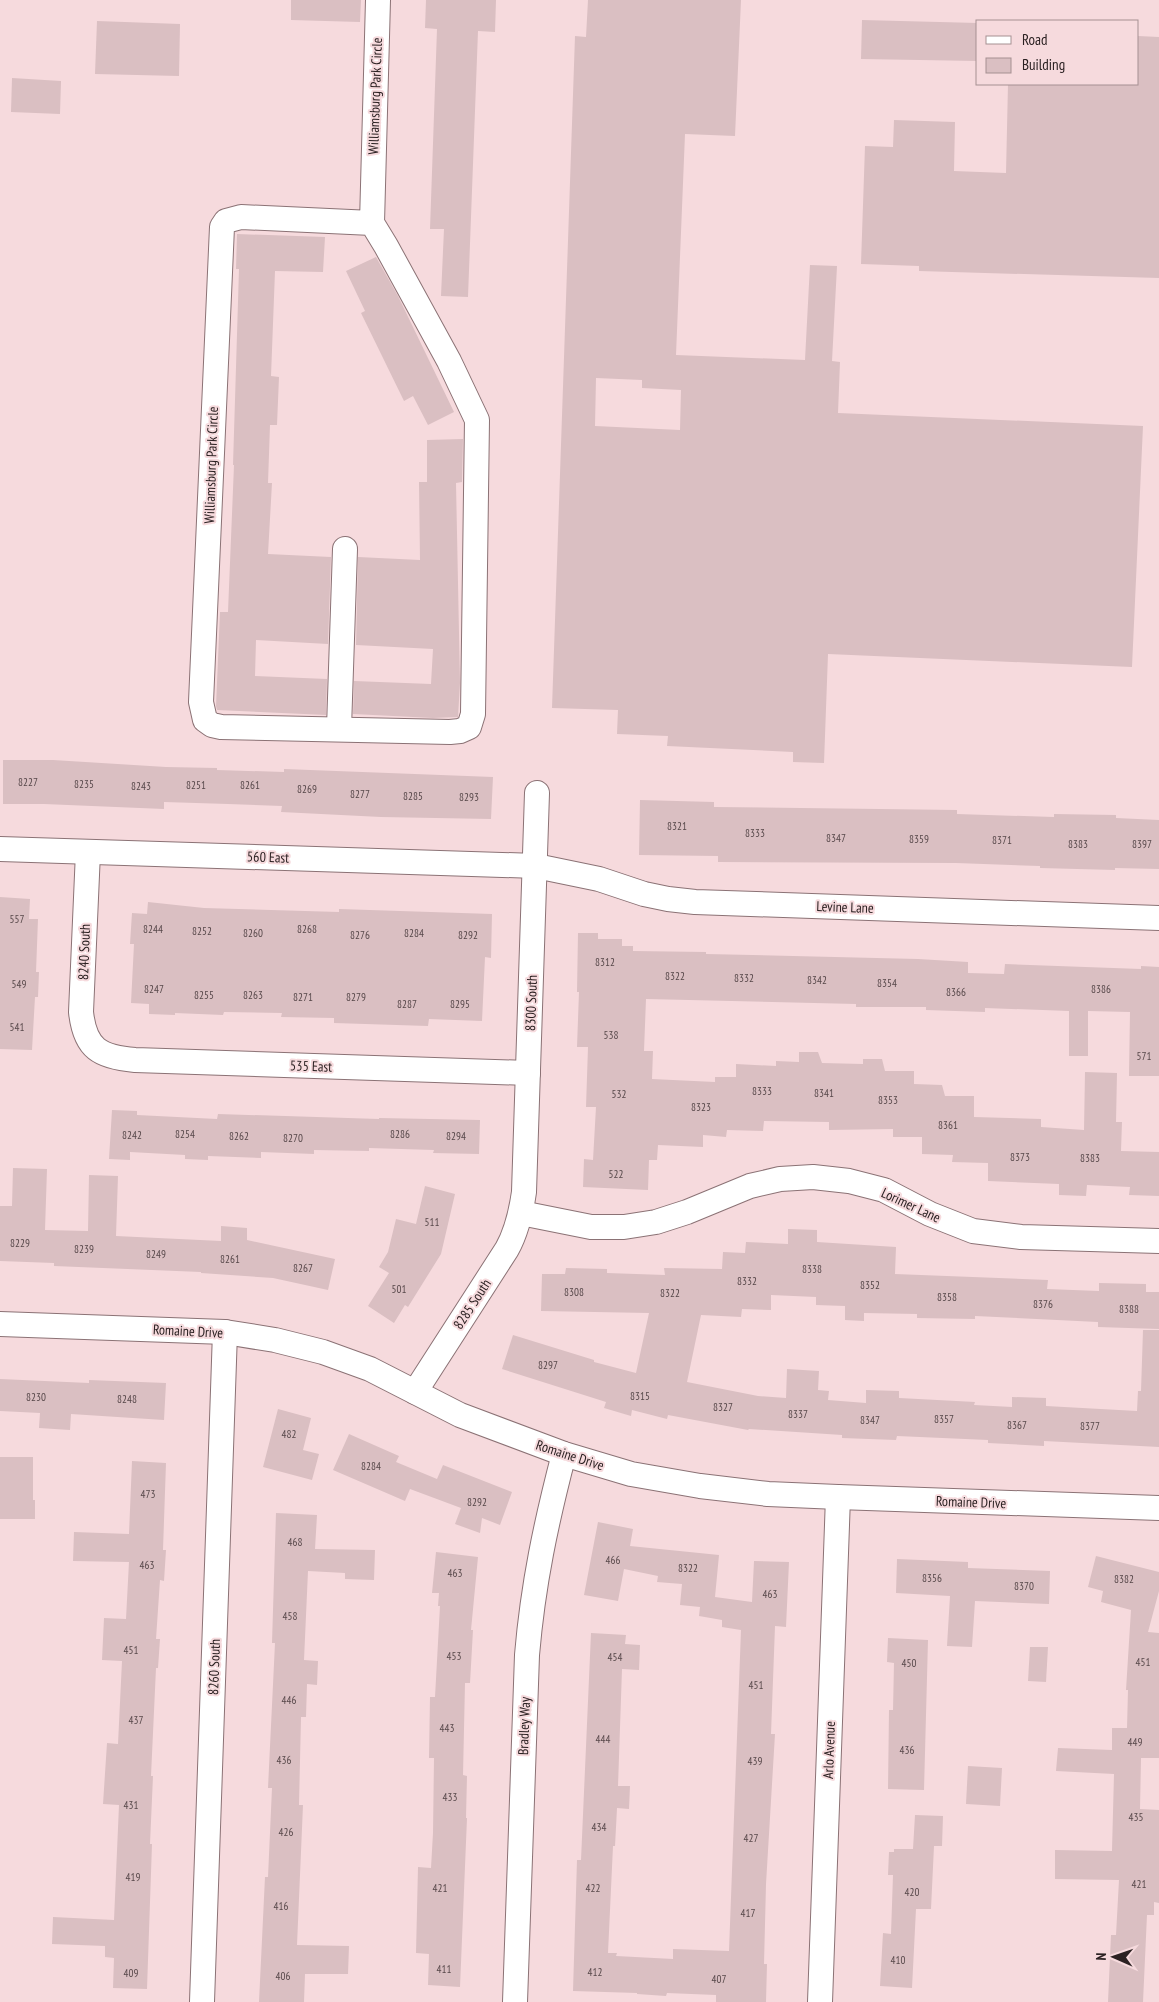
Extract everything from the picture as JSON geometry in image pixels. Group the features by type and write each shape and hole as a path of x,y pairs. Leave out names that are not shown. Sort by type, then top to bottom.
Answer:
{"street":[{"name":"Williamsburg Park Circle","path":"372,223 240,217 226,221 221,234 202,711 205,720 212,725 221,727 338,728 450,732 460,731 469,726 473,714 477,420 449,360 372,223 378,0"},
{"path":"338,728 345,549"},
{"name":"8300 South","path":"521,1213 524,1192 537,793"},
{"name":"560 East","path":"0,849 536,866"},
{"name":"8240 South","path":"88,852 81,1012 83,1026 96,1050"},
{"name":"Levine Lane","path":"536,866 599,878 644,894 686,901 1159,918"},
{"name":"535 East","path":"96,1050 108,1056 136,1060 528,1073"},
{"name":"Lorimer Lane","path":"521,1213 591,1228 624,1227 656,1222 687,1212 750,1186 780,1179 813,1177 849,1181 884,1190 930,1214 973,1231 1021,1237 1159,1241"},
{"name":"8285 South","path":"415,1392 507,1249 516,1232 521,1213"},
{"name":"Romaine Drive","path":"0,1324 226,1332 274,1340 323,1352 370,1369 460,1415 564,1454 631,1474 700,1486 768,1494 1159,1508"},
{"name":"8260 South","path":"202,2002 226,1332"},
{"name":"Bradley Way","path":"514,2002 530,1616 543,1537 564,1454"},
{"name":"Arlo Avenue","path":"820,2002 838,1497"}],"building":[{"path":"291,0 361,0 360,22 291,20"},
{"path":"426,0 496,0 495,32 478,31 468,297 441,296 444,229 430,229 437,29 425,28"},
{"path":"588,0 741,0 735,136 685,134 676,355 805,360 810,265 837,266 832,361 840,362 838,413 1143,426 1132,667 828,654 824,763 793,762 793,752 667,746 668,736 617,734 618,710 552,708 575,36 586,37","holes":["596,378 642,380 642,388 681,390 680,430 595,426"]},
{"path":"862,20 976,23 976,61 861,59"},
{"path":"97,21 180,24 179,76 95,74"},
{"path":"1139,36 1159,37 1159,278 919,271 919,266 861,264 865,146 893,147 894,120 955,122 954,171 1006,173 1008,85 1139,85"},
{"path":"12,78 61,81 60,114 11,112"},
{"path":"237,234 325,237 323,272 275,271 271,376 279,377 277,425 270,425 268,483 272,483 268,554 331,557 328,644 256,640 255,676 327,679 326,715 217,710 216,706 220,612 228,612 239,269 236,269"},
{"path":"376,257 398,296 454,412 428,425 413,396 404,401 361,313 365,311 346,271"},
{"path":"463,439 462,482 456,483 460,683 458,717 433,718 353,714 354,681 431,684 433,649 356,645 358,557 420,560 419,482 427,482 427,440"},
{"path":"3,760 53,760 217,768 217,770 284,772 284,769 493,777 491,819 381,817 281,812 282,806 164,802 164,809 3,804"},
{"path":"640,800 714,802 714,807 957,810 957,814 1054,817 1054,814 1116,815 1116,818 1159,820 1159,869 1040,868 1040,866 956,863 718,862 718,856 639,855"},
{"path":"0,897 30,899 29,919 38,919 36,972 39,972 38,997 35,997 32,1050 0,1049"},
{"path":"148,902 204,908 339,912 339,909 492,914 491,958 485,957 482,1021 429,1019 428,1026 334,1023 334,1018 281,1017 282,1013 224,1012 223,1015 149,1014 149,1004 131,1003 134,944 130,944 132,913 147,914"},
{"path":"578,933 598,933 598,939 622,939 622,946 633,946 633,951 968,962 968,973 1004,974 1005,964 1141,969 1141,966 1159,967 1159,1076 1129,1076 1130,1012 1088,1011 1088,1056 1069,1056 1069,1011 985,1008 985,1012 926,1010 926,1007 856,1007 856,1004 646,999 644,1051 653,1051 652,1079 715,1082 715,1077 736,1077 736,1064 776,1066 776,1061 799,1062 799,1052 818,1052 822,1063 863,1064 863,1059 882,1059 885,1071 914,1071 914,1084 942,1085 945,1096 974,1096 974,1117 1041,1119 1041,1127 1084,1130 1085,1072 1117,1073 1116,1122 1122,1122 1121,1151 1159,1152 1159,1196 1129,1195 1130,1187 1087,1185 1086,1196 1059,1195 1059,1184 988,1181 988,1163 952,1162 953,1155 922,1154 922,1137 893,1137 893,1129 829,1130 829,1122 764,1121 763,1131 727,1130 726,1137 703,1135 703,1147 658,1145 657,1160 649,1160 648,1190 583,1187 584,1159 593,1160 596,1107 586,1107 588,1047 577,1047 579,992 577,992"},
{"path":"112,1110 137,1111 137,1115 217,1119 218,1114 480,1120 479,1154 433,1153 434,1150 369,1148 369,1151 314,1150 314,1154 261,1152 261,1158 208,1156 208,1160 185,1159 185,1155 130,1152 130,1160 109,1159"},
{"path":"13,1168 47,1169 45,1230 88,1231 89,1175 118,1176 116,1236 221,1241 221,1226 247,1228 247,1240 335,1259 328,1290 273,1278 201,1272 54,1266 54,1263 0,1261 0,1206 12,1206"},
{"path":"425,1186 455,1194 441,1254 408,1307 405,1305 394,1323 368,1306 389,1273 379,1267 388,1252 396,1219 416,1224"},
{"path":"788,1229 817,1230 817,1242 896,1247 895,1274 1048,1280 1047,1289 1099,1291 1099,1283 1146,1284 1146,1292 1159,1292 1159,1329 1098,1327 1098,1322 975,1316 975,1319 917,1318 917,1314 864,1313 864,1321 845,1320 845,1306 816,1305 816,1297 771,1295 771,1310 742,1309 741,1317 701,1315 687,1382 758,1396 786,1398 787,1369 819,1371 818,1390 829,1391 828,1400 866,1403 866,1390 899,1391 899,1398 975,1402 974,1405 1012,1407 1012,1397 1046,1398 1046,1406 1137,1411 1138,1391 1141,1391 1143,1330 1159,1330 1159,1447 1044,1441 1044,1446 988,1443 988,1440 897,1436 896,1440 842,1438 842,1435 748,1430 668,1415 667,1419 632,1410 631,1416 604,1408 606,1402 502,1369 513,1335 594,1360 594,1362 636,1373 649,1313 541,1311 542,1274 565,1274 566,1268 607,1269 607,1273 665,1275 664,1268 722,1269 723,1252 745,1253 746,1242 788,1244"},
{"path":"0,1379 89,1383 89,1380 166,1383 164,1420 71,1414 70,1430 39,1428 40,1413 0,1411"},
{"path":"278,1409 311,1418 303,1450 319,1454 312,1480 263,1467"},
{"path":"349,1434 399,1456 396,1462 437,1479 443,1465 512,1492 500,1525 482,1518 480,1533 455,1524 461,1508 410,1489 405,1501 333,1470"},
{"path":"0,1457 33,1457 35,1519 0,1519"},
{"path":"132,1461 166,1463 163,1550 166,1550 164,1581 160,1580 156,1639 160,1639 158,1668 156,1668 151,1776 153,1776 150,1844 152,1844 147,1989 113,1988 114,1958 105,1957 105,1946 52,1944 53,1917 114,1920 119,1805 103,1804 107,1743 118,1744 122,1661 102,1660 104,1618 126,1619 129,1562 73,1561 74,1532 129,1534"},
{"path":"276,1513 317,1515 315,1549 375,1550 374,1580 345,1579 345,1573 308,1571 304,1660 318,1661 317,1685 307,1684 306,1717 301,1717 299,1805 303,1805 297,1945 349,1946 348,1974 305,1974 304,2002 259,2002 265,1877 268,1877 272,1788 268,1788 275,1643 272,1643"},
{"path":"598,1522 633,1529 630,1546 719,1555 715,1597 752,1602 754,1561 789,1562 786,1627 775,1626 771,1734 775,1734 766,1884 764,1964 767,1964 766,2002 716,2002 716,1995 667,1993 666,1996 573,1991 577,1860 581,1860 591,1633 626,1635 625,1644 640,1645 639,1670 622,1669 618,1786 630,1786 629,1809 617,1808 615,1846 613,1846 608,1953 617,1953 616,1956 673,1959 673,1949 729,1951 741,1630 722,1627 722,1620 699,1616 700,1607 680,1605 682,1584 657,1582 658,1576 624,1569 618,1601 584,1595"},
{"path":"436,1552 478,1557 471,1630 473,1630 470,1683 465,1683 463,1775 467,1776 467,1818 460,1987 428,1985 429,1954 416,1953 418,1867 431,1868 433,1833 434,1758 429,1758 430,1697 435,1697 440,1606 438,1606 439,1593 432,1593"},
{"path":"1096,1556 1159,1572 1159,1591 1148,1632 1159,1633 1159,1758 1141,1758 1140,1809 1159,1810 1159,1903 1154,1902 1154,1915 1147,1915 1143,2002 1108,2002 1111,1935 1116,1935 1119,1880 1055,1879 1055,1850 1112,1851 1114,1774 1056,1771 1058,1748 1112,1750 1112,1728 1127,1728 1128,1690 1126,1690 1131,1610 1101,1602 1103,1591 1088,1587"},
{"path":"897,1559 968,1562 968,1568 1050,1571 1049,1604 975,1601 972,1647 947,1646 950,1596 896,1593"},
{"path":"888,1638 928,1640 924,1790 888,1789 889,1710 893,1710 894,1663 887,1662"},
{"path":"1030,1647 1048,1647 1046,1682 1028,1681"},
{"path":"968,1766 1002,1768 1000,1806 966,1804"},
{"path":"915,1815 943,1816 942,1846 934,1846 931,1909 916,1909 912,1988 880,1986 883,1933 891,1934 893,1875 888,1875 889,1852 894,1852 894,1849 913,1849"}]}
